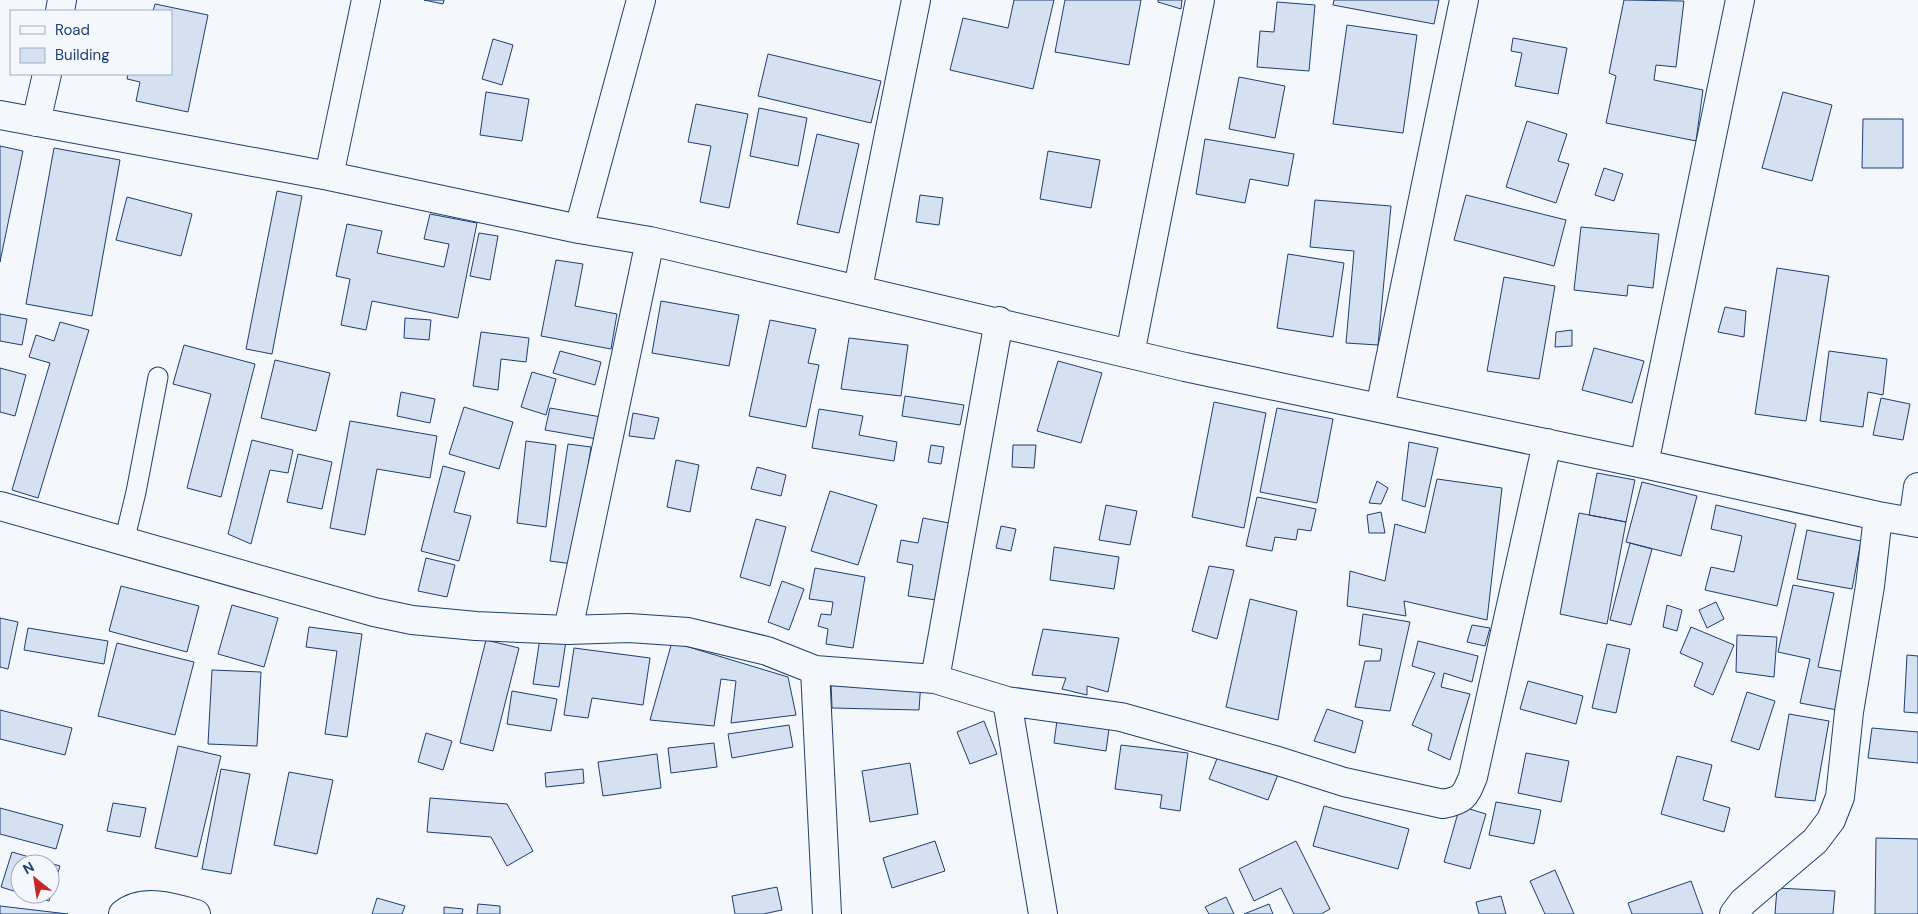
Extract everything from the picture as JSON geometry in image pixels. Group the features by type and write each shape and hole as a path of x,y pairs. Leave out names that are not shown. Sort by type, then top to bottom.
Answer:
{"street":[{"path":"329,176 366,0"},
{"path":"579,229 641,0"},
{"path":"858,288 916,0"},
{"path":"1130,354 1200,0"},
{"path":"1380,408 1464,0"},
{"path":"1644,464 1740,0"},
{"path":"36,122 47,75"},
{"path":"0,115 329,176 579,229 650,241 858,288 1130,354 1878,516 1915,522 1918,487"},
{"path":"568,630 650,241"},
{"path":"935,679 998,322"},
{"path":"0,506 374,612 412,620 568,630 629,628 688,632 766,652 815,670 935,679 1007,701 1121,717 1278,761 1344,782 1443,804 1457,801 1465,796 1473,777 1547,443"},
{"path":"1734,914 1743,902 1816,841 1831,820 1840,797 1849,712 1870,586 1878,516"},
{"path":"815,670 827,914"},
{"path":"1007,701 1043,914"},
{"path":"124,914 133,907 144,904 196,914"}],"lane":[{"path":"124,542 136,492 158,377"}],"building":[{"path":"424,0 444,0 443,4"},
{"path":"1014,0 1054,0 1033,89 950,70 963,18 1008,28"},
{"path":"1065,0 1141,0 1129,65 1055,52"},
{"path":"1158,0 1182,0 1181,9 1158,2"},
{"path":"1334,0 1439,0 1434,24 1333,5"},
{"path":"1624,0 1684,1 1676,67 1656,65 1654,80 1703,90 1696,141 1606,123 1616,76 1609,73"},
{"path":"1277,2 1315,5 1309,71 1257,67 1260,31 1274,32"},
{"path":"155,4 208,15 188,112 136,101 140,82 127,79 128,75 172,75 172,10 153,10"},
{"path":"1347,25 1417,35 1403,133 1333,124"},
{"path":"1513,38 1567,48 1558,94 1515,86 1522,53 1511,51"},
{"path":"493,39 513,45 502,85 482,79"},
{"path":"768,54 881,81 871,123 758,96"},
{"path":"1239,77 1285,86 1275,138 1229,129"},
{"path":"486,92 529,99 522,141 480,135"},
{"path":"1783,92 1832,105 1812,181 1762,168"},
{"path":"696,104 748,114 729,208 700,202 711,146 688,142"},
{"path":"759,108 807,118 798,166 750,156"},
{"path":"1863,119 1903,119 1903,168 1862,168"},
{"path":"1527,121 1567,134 1558,161 1569,164 1556,203 1506,187"},
{"path":"817,134 859,144 839,233 797,224"},
{"path":"1205,139 1294,154 1288,186 1250,179 1245,203 1196,194"},
{"path":"0,146 23,151 0,262"},
{"path":"54,148 120,160 92,316 26,304"},
{"path":"1048,151 1100,160 1091,208 1040,199"},
{"path":"1604,168 1623,174 1614,201 1595,195"},
{"path":"277,191 302,196 272,354 246,349"},
{"path":"920,195 943,198 939,225 916,222"},
{"path":"1466,195 1566,220 1554,266 1454,240"},
{"path":"127,197 192,214 181,256 116,240"},
{"path":"1315,200 1391,206 1378,345 1346,343 1354,251 1310,247"},
{"path":"430,214 477,223 458,318 372,301 366,330 341,325 350,279 336,276 347,224 382,231 377,253 444,267 449,244 424,239"},
{"path":"1581,227 1659,234 1653,288 1628,285 1627,296 1574,290"},
{"path":"479,233 498,236 490,280 470,276"},
{"path":"1288,254 1344,263 1333,337 1277,328"},
{"path":"556,260 583,264 575,306 617,314 611,349 541,336"},
{"path":"1777,268 1829,276 1806,421 1755,414"},
{"path":"1504,277 1555,286 1539,379 1487,371"},
{"path":"661,301 739,315 729,366 652,353"},
{"path":"1725,307 1746,311 1744,337 1718,332"},
{"path":"0,314 27,319 22,345 0,341"},
{"path":"405,318 431,320 429,340 404,338"},
{"path":"770,320 816,329 808,363 819,365 806,427 749,416"},
{"path":"60,322 89,330 38,498 12,490 50,363 29,357 36,335 54,341"},
{"path":"1572,330 1572,346 1555,347 1556,332"},
{"path":"481,332 529,338 526,362 501,359 498,390 473,386"},
{"path":"849,338 908,345 901,396 841,389"},
{"path":"184,345 255,364 221,497 187,488 211,394 173,384"},
{"path":"1594,348 1644,361 1632,403 1582,390"},
{"path":"560,351 601,362 595,385 553,373"},
{"path":"1829,351 1887,359 1883,395 1868,392 1863,427 1820,421"},
{"path":"275,360 330,373 316,431 261,418"},
{"path":"1058,361 1102,373 1081,443 1037,431"},
{"path":"0,368 26,375 15,416 0,412"},
{"path":"532,372 556,379 546,415 521,407"},
{"path":"401,392 435,399 430,423 397,416"},
{"path":"905,396 964,405 960,425 902,416"},
{"path":"1881,398 1910,404 1903,440 1873,435"},
{"path":"1214,402 1266,413 1244,528 1192,517"},
{"path":"464,407 513,422 499,469 449,454"},
{"path":"550,408 601,417 597,439 545,430"},
{"path":"1277,408 1333,419 1317,503 1260,492"},
{"path":"819,409 863,416 859,435 897,442 894,461 812,448"},
{"path":"633,413 659,418 654,439 629,436"},
{"path":"350,421 437,436 430,478 377,469 365,535 330,528"},
{"path":"252,440 293,450 288,473 270,470 251,544 228,534"},
{"path":"526,441 556,445 546,527 517,523"},
{"path":"1409,442 1438,448 1425,507 1402,500"},
{"path":"568,444 591,447 573,564 550,561"},
{"path":"931,445 944,447 941,464 928,462"},
{"path":"1013,445 1036,445 1034,468 1012,467"},
{"path":"298,454 332,462 322,509 287,502"},
{"path":"676,460 699,465 690,512 667,507"},
{"path":"443,466 465,472 454,512 471,516 459,561 421,551"},
{"path":"757,467 786,475 781,496 751,489"},
{"path":"1597,473 1635,480 1626,522 1589,515"},
{"path":"1437,479 1502,488 1487,620 1404,601 1406,616 1347,606 1350,571 1385,581 1395,524 1425,533"},
{"path":"1377,481 1388,488 1381,504 1369,503"},
{"path":"1642,482 1697,496 1681,556 1626,542"},
{"path":"830,491 877,505 858,565 811,551"},
{"path":"1257,497 1316,509 1311,531 1298,529 1296,540 1275,537 1272,551 1246,546"},
{"path":"1106,505 1137,511 1130,545 1099,540"},
{"path":"1716,505 1796,524 1777,606 1705,590 1711,567 1734,572 1742,536 1711,529"},
{"path":"1381,512 1385,533 1369,533 1367,515"},
{"path":"1579,513 1626,522 1607,624 1560,614"},
{"path":"923,518 949,523 936,600 908,596 913,565 897,562 901,540 918,543"},
{"path":"756,519 786,527 770,586 740,577"},
{"path":"1001,526 1016,529 1011,551 996,548"},
{"path":"1807,530 1861,541 1852,589 1797,579"},
{"path":"1630,543 1652,549 1631,625 1610,620"},
{"path":"1054,547 1119,557 1114,589 1050,580"},
{"path":"426,558 455,565 447,597 418,591"},
{"path":"1209,566 1234,570 1217,639 1192,631"},
{"path":"815,568 865,577 853,648 826,644 828,629 818,626 821,614 831,615 833,602 809,599"},
{"path":"782,581 804,589 789,630 768,622"},
{"path":"1793,585 1834,593 1818,667 1845,672 1837,710 1800,703 1810,659 1778,652"},
{"path":"121,586 199,606 187,652 109,631"},
{"path":"1250,599 1297,611 1278,720 1226,707"},
{"path":"1716,602 1724,619 1707,628 1699,610"},
{"path":"232,605 278,618 264,667 218,654"},
{"path":"1667,605 1682,610 1677,631 1663,627"},
{"path":"1363,614 1410,622 1390,711 1355,707 1365,661 1380,661 1382,649 1359,645"},
{"path":"0,618 18,622 8,669 0,667"},
{"path":"1472,625 1490,628 1485,646 1467,642"},
{"path":"309,627 362,634 347,737 325,734 337,651 306,647"},
{"path":"1691,627 1734,645 1713,695 1694,686 1703,663 1680,653"},
{"path":"28,628 108,641 104,664 24,650"},
{"path":"1043,629 1119,638 1108,692 1087,686 1087,695 1062,689 1066,678 1032,675"},
{"path":"1737,635 1777,637 1774,677 1736,672"},
{"path":"540,638 566,641 559,687 533,684"},
{"path":"486,640 519,648 493,751 460,743"},
{"path":"1418,641 1478,656 1472,682 1444,673 1441,687 1470,694 1450,760 1428,750 1432,734 1412,725 1435,673 1412,666"},
{"path":"672,642 788,677 796,715 731,723 736,681 721,679 714,726 650,720"},
{"path":"117,643 194,662 175,735 98,716"},
{"path":"1607,644 1630,649 1616,713 1592,708"},
{"path":"574,648 650,658 643,705 592,698 588,718 564,715"},
{"path":"1907,655 1918,656 1918,713 1904,712"},
{"path":"212,670 261,672 257,746 208,744"},
{"path":"921,681 919,710 832,708 831,682"},
{"path":"1528,681 1583,696 1576,724 1520,709"},
{"path":"512,691 557,699 551,731 507,724"},
{"path":"1747,692 1775,701 1759,750 1731,741"},
{"path":"1327,709 1363,721 1355,753 1314,741"},
{"path":"0,710 72,728 65,755 0,739"},
{"path":"1058,713 1110,721 1106,751 1054,743"},
{"path":"1789,714 1829,721 1815,801 1775,797"},
{"path":"984,721 997,754 970,764 957,732"},
{"path":"789,725 793,747 732,758 728,734"},
{"path":"1872,728 1918,732 1918,763 1868,758"},
{"path":"426,733 452,741 443,770 418,762"},
{"path":"714,743 717,767 671,773 668,748"},
{"path":"1121,745 1188,753 1180,811 1160,808 1162,795 1115,789"},
{"path":"178,746 221,756 197,857 155,848"},
{"path":"1220,751 1279,772 1268,800 1209,779"},
{"path":"1526,753 1569,761 1561,802 1518,793"},
{"path":"657,754 661,788 603,796 598,762"},
{"path":"1677,756 1712,765 1703,800 1730,808 1724,832 1661,814"},
{"path":"910,763 918,814 870,822 862,771"},
{"path":"221,769 250,774 231,874 202,869"},
{"path":"583,769 584,783 546,787 545,773"},
{"path":"289,772 333,780 317,854 274,845"},
{"path":"430,798 507,804 533,851 507,866 491,837 427,832"},
{"path":"1496,802 1541,810 1534,844 1489,835"},
{"path":"113,803 146,808 140,837 107,831"},
{"path":"1324,806 1409,829 1398,869 1313,846"},
{"path":"1460,806 1486,814 1470,869 1444,862"},
{"path":"0,808 63,825 56,849 0,834"},
{"path":"1876,838 1918,839 1918,914 1875,914"},
{"path":"935,841 945,871 892,888 883,858"},
{"path":"1296,841 1330,909 1321,914 1294,914 1281,888 1254,901 1239,869"},
{"path":"10,858 10,890 1,887"},
{"path":"1555,870 1574,914 1545,914 1530,881"},
{"path":"1691,881 1703,914 1632,914 1628,903"},
{"path":"777,887 782,910 763,914 735,914 732,896"},
{"path":"1777,888 1835,891 1833,914 1775,914"},
{"path":"1501,896 1506,914 1479,914 1476,902"},
{"path":"1226,897 1234,914 1209,914 1205,907"},
{"path":"377,898 405,906 402,914 372,914"},
{"path":"478,904 500,906 500,914 477,914"},
{"path":"1269,904 1273,914 1244,914"},
{"path":"0,906 68,914 0,914"},
{"path":"444,907 463,909 462,914 444,914"}]}
